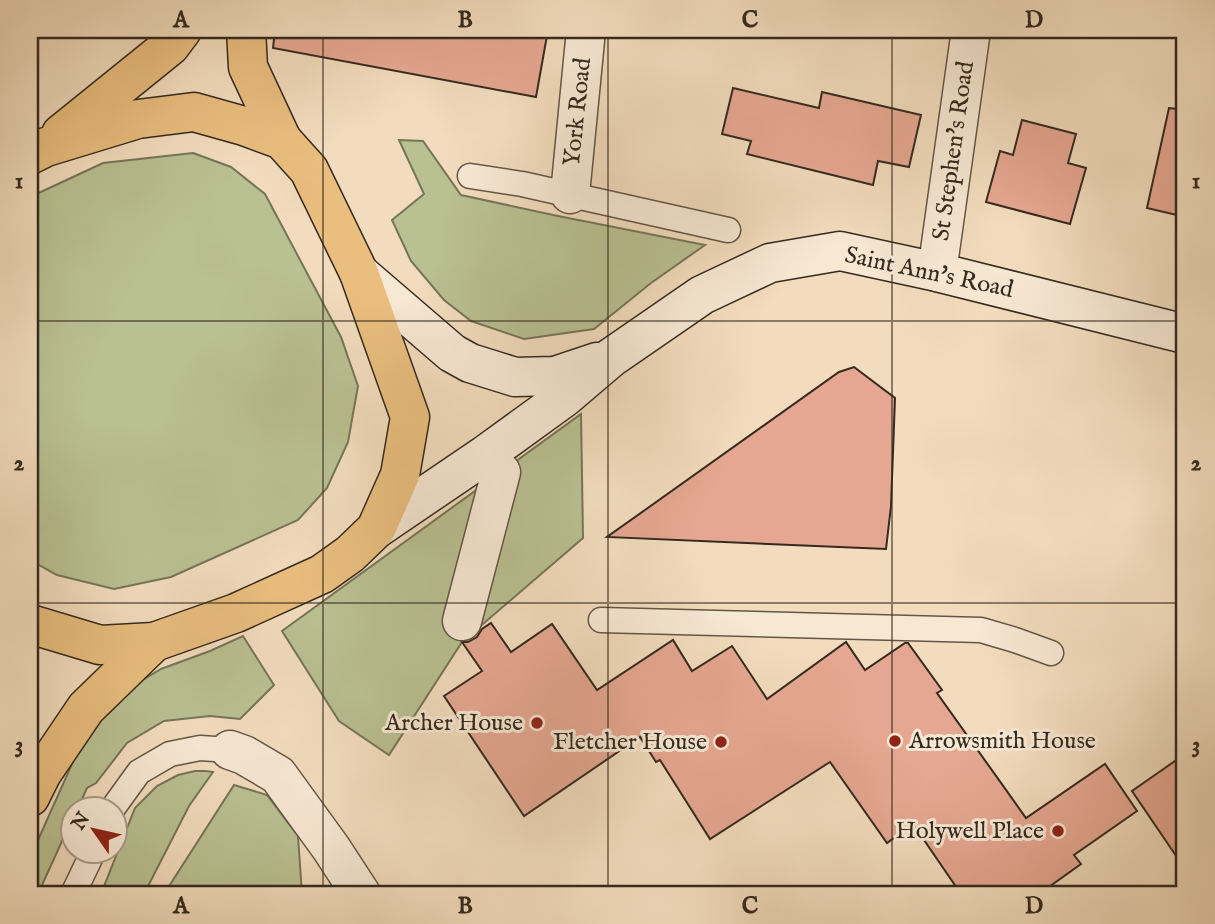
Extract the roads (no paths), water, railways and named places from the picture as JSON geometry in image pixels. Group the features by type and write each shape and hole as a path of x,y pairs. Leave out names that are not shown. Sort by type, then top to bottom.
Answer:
{"main road":[{"path":"38,150 170,46 182,30"},
{"path":"30,624 100,645 154,642 236,613 322,574 350,554 376,529 400,475 410,418 359,273 309,170 282,140 248,67 246,30"},
{"path":"38,150 138,119 194,111 282,140"},
{"path":"30,797 42,773 86,708 154,642"}],"street":[{"name":"York Road","path":"570,194 586,30"},
{"name":"St Stephen's Road","path":"937,272 971,30"},
{"name":"Saint Ann's Road","path":"376,529 485,455 565,397 612,357 702,295 770,263 840,251 937,272 1185,334"},
{"name":"Saint Ann's Road","path":"359,273 452,354 470,363 515,377 555,376 612,357"},
{"path":"462,621 501,472"},
{"path":"230,750 278,775 361,894"}],"lane":[{"path":"470,176 570,194 728,230"},
{"path":"601,620 981,630 1051,653"},
{"path":"123,794 139,772 170,754 200,748 230,750"},
{"path":"74,894 88,864"}],"place":[{"name":"Archer House","path":"537,723"},
{"name":"Arrowsmith House","path":"895,741"},
{"name":"Fletcher House","path":"721,742"},
{"name":"Holywell Place","path":"1058,831"}]}
